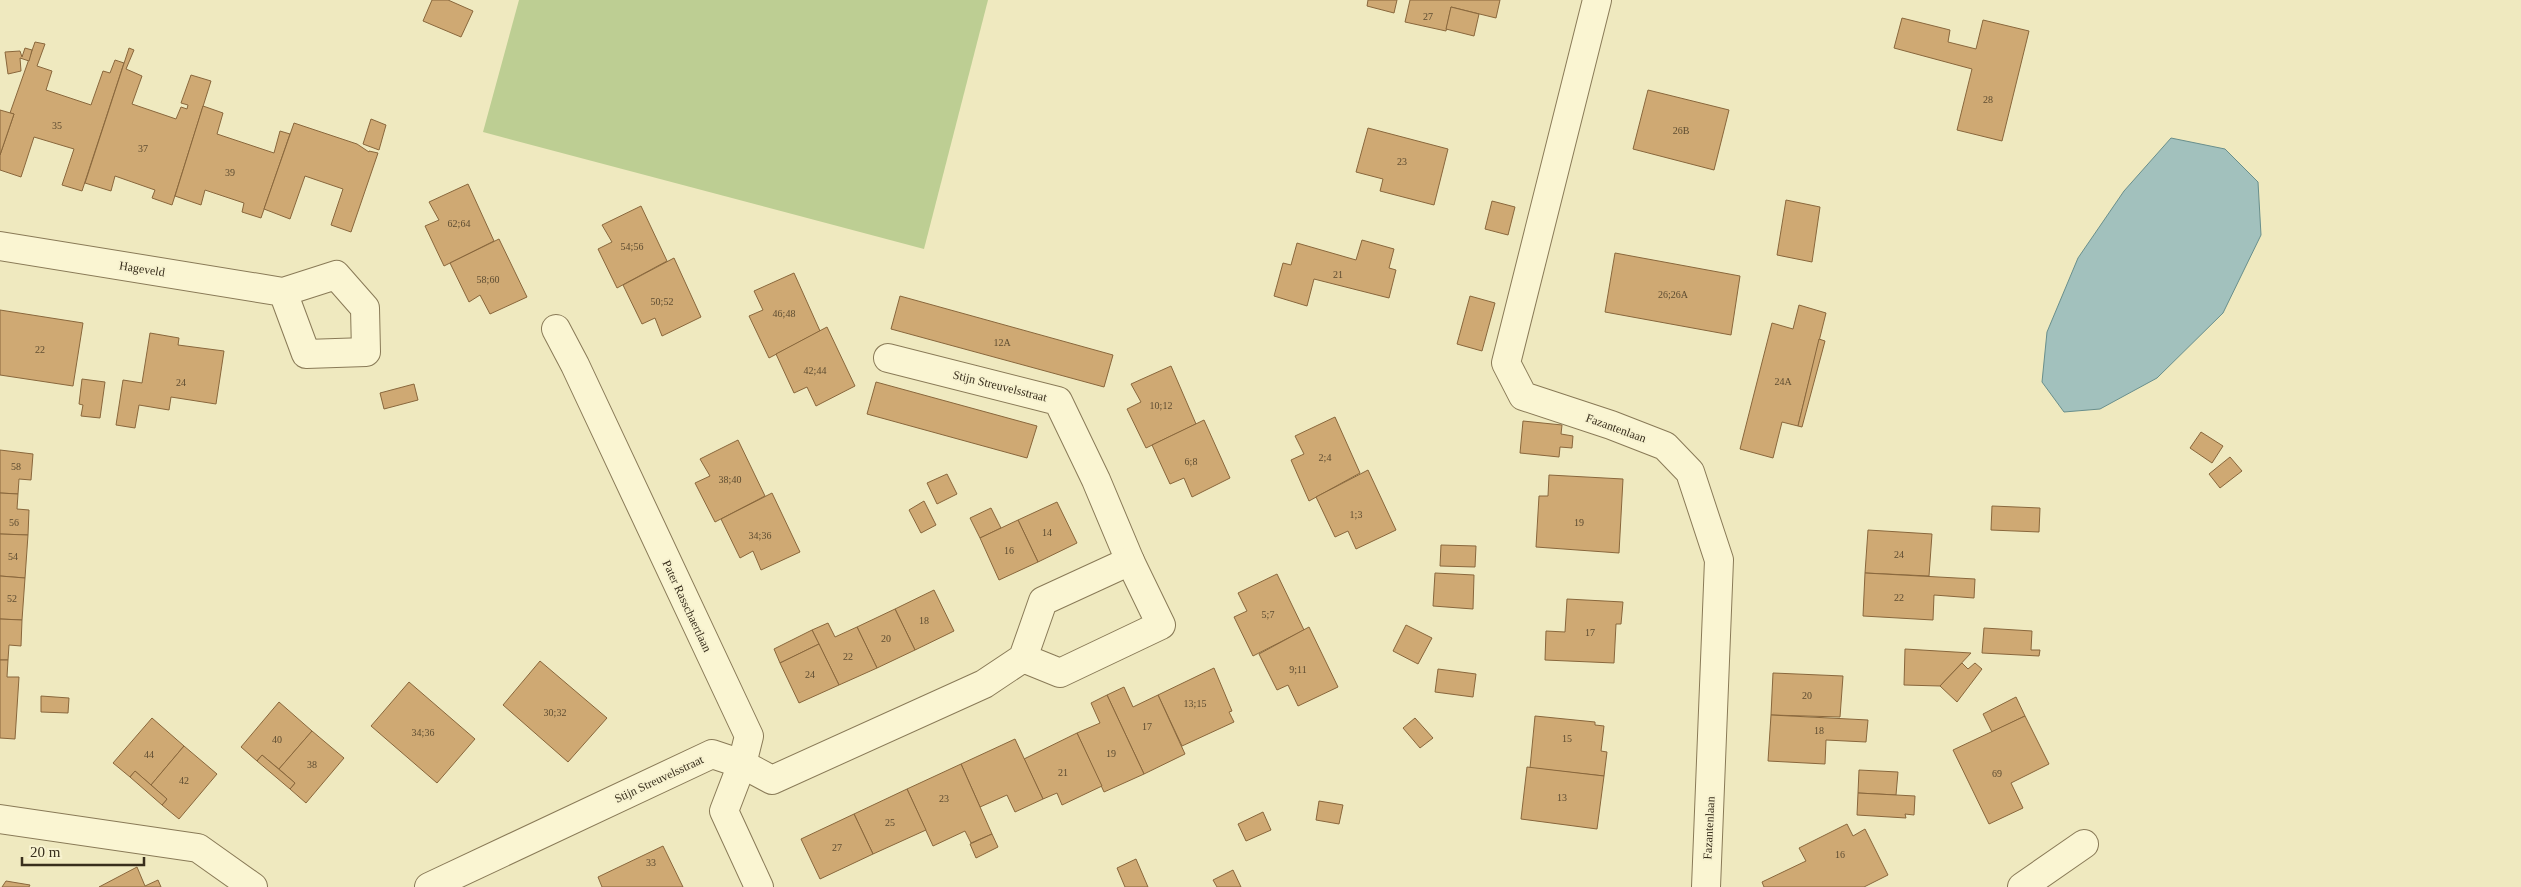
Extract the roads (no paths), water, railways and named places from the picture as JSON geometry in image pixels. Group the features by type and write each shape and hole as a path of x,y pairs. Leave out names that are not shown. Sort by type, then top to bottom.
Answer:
{"street":[{"name":"Fazantenlaan","path":"1597,0 1506,363 1523,396 1611,425 1664,446 1690,472 1720,560 1706,887"},
{"name":"Hageveld","path":"0,246 283,292"},
{"name":"Pater Rasschaertlaan","path":"556,328 749,736 742,764 724,811 759,887"},
{"name":"Stijn Streuvelsstraat","path":"429,887 712,754 742,764 772,780 984,684 1023,658 1060,673 1161,625 1130,561 1096,480 1058,401 888,358"},
{"path":"1023,658 1044,601 1130,561"},
{"path":"0,818 198,848 253,887"},
{"path":"2022,887 2084,844"}],"water":[{"path":"2171,138 2225,149 2258,182 2261,235 2223,313 2157,378 2100,409 2064,412 2042,382 2047,332 2078,258 2124,191"}]}
